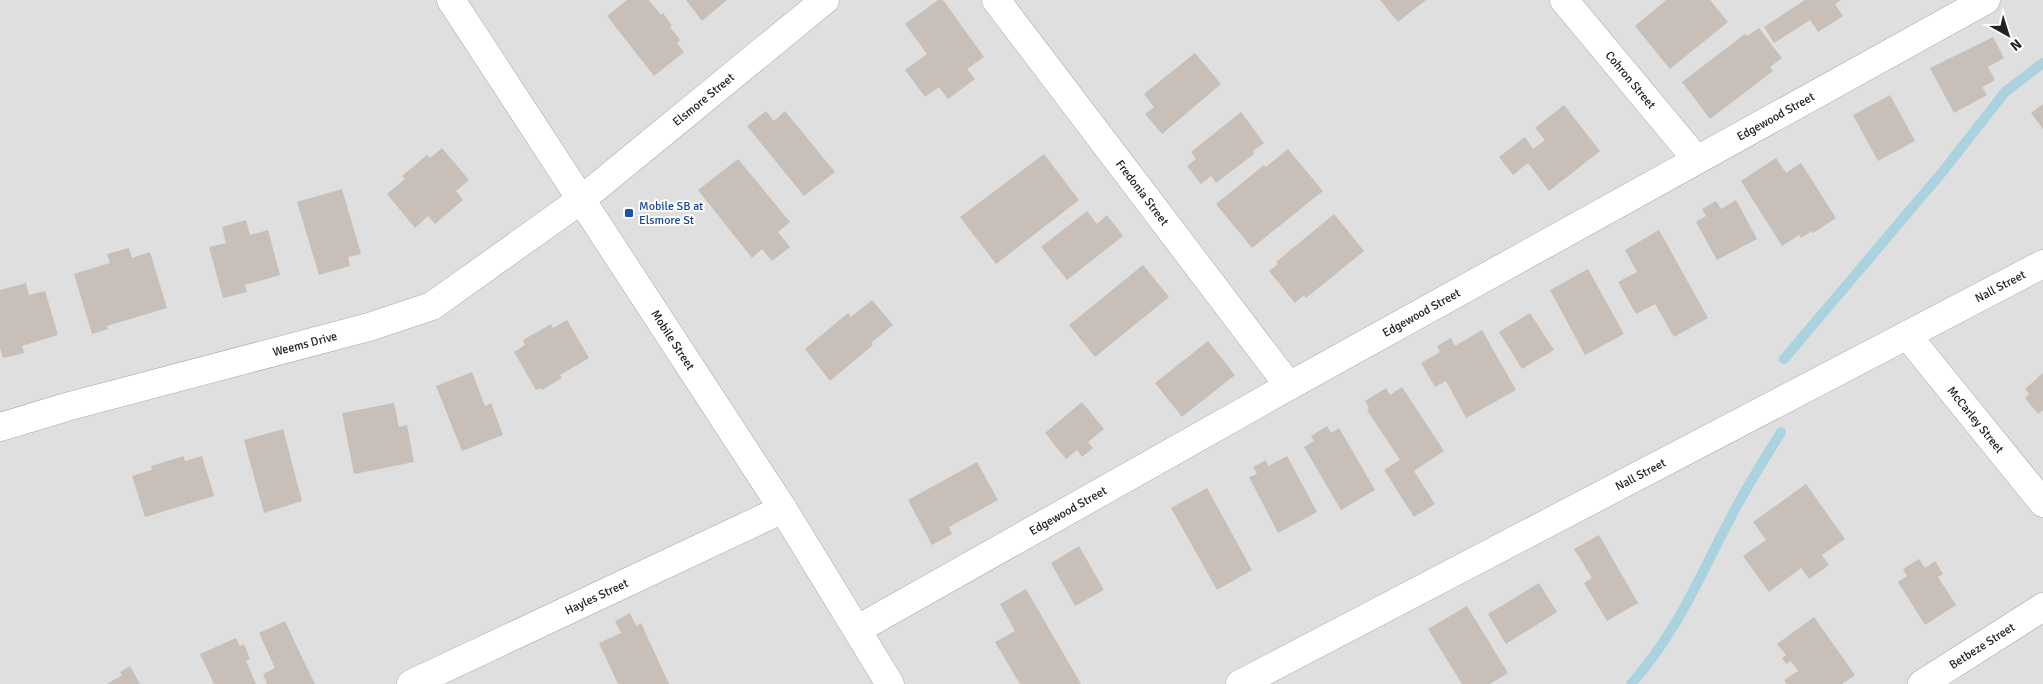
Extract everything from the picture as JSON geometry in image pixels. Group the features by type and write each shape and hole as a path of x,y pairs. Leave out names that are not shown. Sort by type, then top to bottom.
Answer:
{"street":[{"name":"Mobile Street","path":"451,0 782,509 858,629 890,684"},
{"name":"Elsmore Street","path":"582,199 825,0"},
{"name":"Fredonia Street","path":"996,0 1289,386"},
{"name":"Cohron Street","path":"1564,0 1697,160"},
{"name":"Edgewood Street","path":"858,629 1289,386 1986,0"},
{"name":"Weems Drive","path":"0,427 80,403 369,327 432,306 582,199"},
{"name":"Nall Street","path":"1240,684 2043,264"},
{"name":"McCarley Street","path":"1907,335 2043,503"},
{"name":"Hayles Street","path":"411,684 782,509"},
{"name":"Betbeze Street","path":"1922,684 2043,607"}],"shaded area":[{"path":"0,0 2043,0 2043,684 0,684"}],"building":[{"path":"627,0 649,0 661,15 663,13 672,26 670,27 680,40 677,43 684,52 654,76 607,16"},
{"path":"686,0 727,0 702,21"},
{"path":"938,0 943,0 984,57 967,69 975,79 948,99 939,87 925,97 905,70 927,54 905,24"},
{"path":"1380,0 1426,0 1398,22"},
{"path":"1666,0 1710,0 1728,22 1670,69 1635,26"},
{"path":"1805,0 1841,0 1835,4 1843,16 1818,32 1810,20 1774,43 1764,27"},
{"path":"1759,28 1782,58 1770,67 1773,71 1710,119 1682,82 1745,34 1747,36"},
{"path":"1993,37 2004,58 1988,67 1995,80 1982,87 1987,95 1954,113 1930,68"},
{"path":"1195,53 1221,84 1162,134 1145,114 1154,107 1144,94"},
{"path":"1890,95 1915,141 1878,161 1853,115"},
{"path":"2043,104 2043,129 2031,113"},
{"path":"1564,105 1600,151 1549,191 1528,163 1513,175 1499,157 1525,137 1533,149 1545,140 1535,128"},
{"path":"766,111 774,121 785,111 835,172 804,196 747,126"},
{"path":"1241,112 1264,143 1253,151 1254,154 1216,183 1211,176 1201,184 1187,166 1196,159 1191,152"},
{"path":"442,148 469,180 456,191 463,200 435,224 428,216 415,228 387,194 405,179 402,176 427,155 430,158"},
{"path":"1288,149 1323,191 1252,248 1216,204 1264,165 1266,167"},
{"path":"1044,154 1079,200 996,264 960,217"},
{"path":"1776,158 1786,173 1801,163 1836,218 1813,233 1812,231 1801,238 1799,235 1782,246 1741,181"},
{"path":"738,159 790,222 778,232 790,247 772,261 762,249 752,258 698,190"},
{"path":"342,189 361,254 348,257 350,266 319,275 297,202"},
{"path":"1736,200 1757,239 1717,260 1696,222 1706,216 1702,209 1716,201 1721,209"},
{"path":"1087,211 1097,224 1107,215 1123,236 1067,280 1041,247"},
{"path":"1334,214 1364,251 1306,298 1304,295 1295,303 1269,271 1278,264 1276,262"},
{"path":"246,220 250,235 268,230 280,275 245,285 247,292 223,298 209,247 226,243 222,227"},
{"path":"1659,230 1708,318 1674,337 1655,304 1636,314 1618,282 1637,272 1625,250"},
{"path":"129,248 132,258 150,252 167,308 107,326 108,329 92,334 74,274 110,263 107,254"},
{"path":"1143,265 1169,297 1095,357 1069,325"},
{"path":"1588,269 1624,334 1585,355 1550,290"},
{"path":"26,283 29,295 45,291 58,335 22,346 24,353 3,358 0,348 0,290"},
{"path":"872,300 893,325 871,343 873,345 830,381 805,349 848,313 851,317"},
{"path":"1530,313 1554,350 1522,369 1499,332"},
{"path":"567,320 589,358 560,375 562,378 542,390 540,388 536,390 514,352 525,345 523,340 551,324 553,328"},
{"path":"1482,330 1516,390 1466,418 1446,381 1435,387 1421,363 1440,352 1437,346 1451,338 1455,346"},
{"path":"1208,341 1235,375 1182,417 1155,383"},
{"path":"472,372 485,406 491,403 503,435 462,451 436,386"},
{"path":"2043,373 2043,410 2038,414 2025,398 2029,394 2025,389"},
{"path":"1402,387 1444,451 1414,471 1435,504 1414,517 1384,470 1400,460 1367,410 1369,408 1365,401 1386,388 1390,395"},
{"path":"1082,402 1104,429 1088,442 1093,448 1082,457 1077,450 1066,459 1045,433"},
{"path":"394,403 399,427 407,425 414,462 354,474 342,413"},
{"path":"1327,426 1331,433 1339,428 1375,490 1341,510 1304,447 1314,441 1311,436"},
{"path":"283,429 302,501 264,513 244,440"},
{"path":"184,456 185,461 202,456 214,496 145,517 132,476 152,470 151,466"},
{"path":"1287,456 1317,512 1278,533 1249,477 1257,474 1253,467 1266,460 1268,466"},
{"path":"977,462 998,500 949,527 952,534 932,545 908,500"},
{"path":"1806,484 1845,539 1822,555 1829,565 1809,579 1801,568 1769,592 1743,556 1766,540 1753,522"},
{"path":"1207,488 1252,570 1217,590 1171,508"},
{"path":"1599,535 1638,603 1607,621 1584,583 1592,578 1574,549"},
{"path":"1079,546 1104,590 1075,606 1051,563"},
{"path":"1919,559 1925,568 1935,561 1943,574 1938,577 1956,605 1925,625 1898,582 1907,576 1903,569"},
{"path":"1539,583 1557,612 1506,644 1488,614"},
{"path":"1026,589 1081,684 1020,684 995,642 1015,631 1000,604"},
{"path":"1467,606 1508,673 1490,684 1462,684 1428,629"},
{"path":"630,613 636,626 641,623 669,684 618,684 599,643 621,633 615,621"},
{"path":"1814,617 1855,675 1842,684 1787,684 1784,680 1798,671 1791,661 1786,664 1782,658 1786,655 1777,644"},
{"path":"285,621 315,684 267,684 263,674 275,668 259,633"},
{"path":"236,638 240,646 244,644 250,659 246,661 256,684 214,684 200,654"},
{"path":"130,666 140,684 107,684 122,675 120,672"}],"waterway":[{"path":"1784,359 1944,170 2005,92 2043,63"},
{"path":"1631,684 1647,665 1674,625 1698,583 1737,506 1781,432"}],"place":[{"name":"Mobile SB at Elsmore St","path":"629,213"}]}
